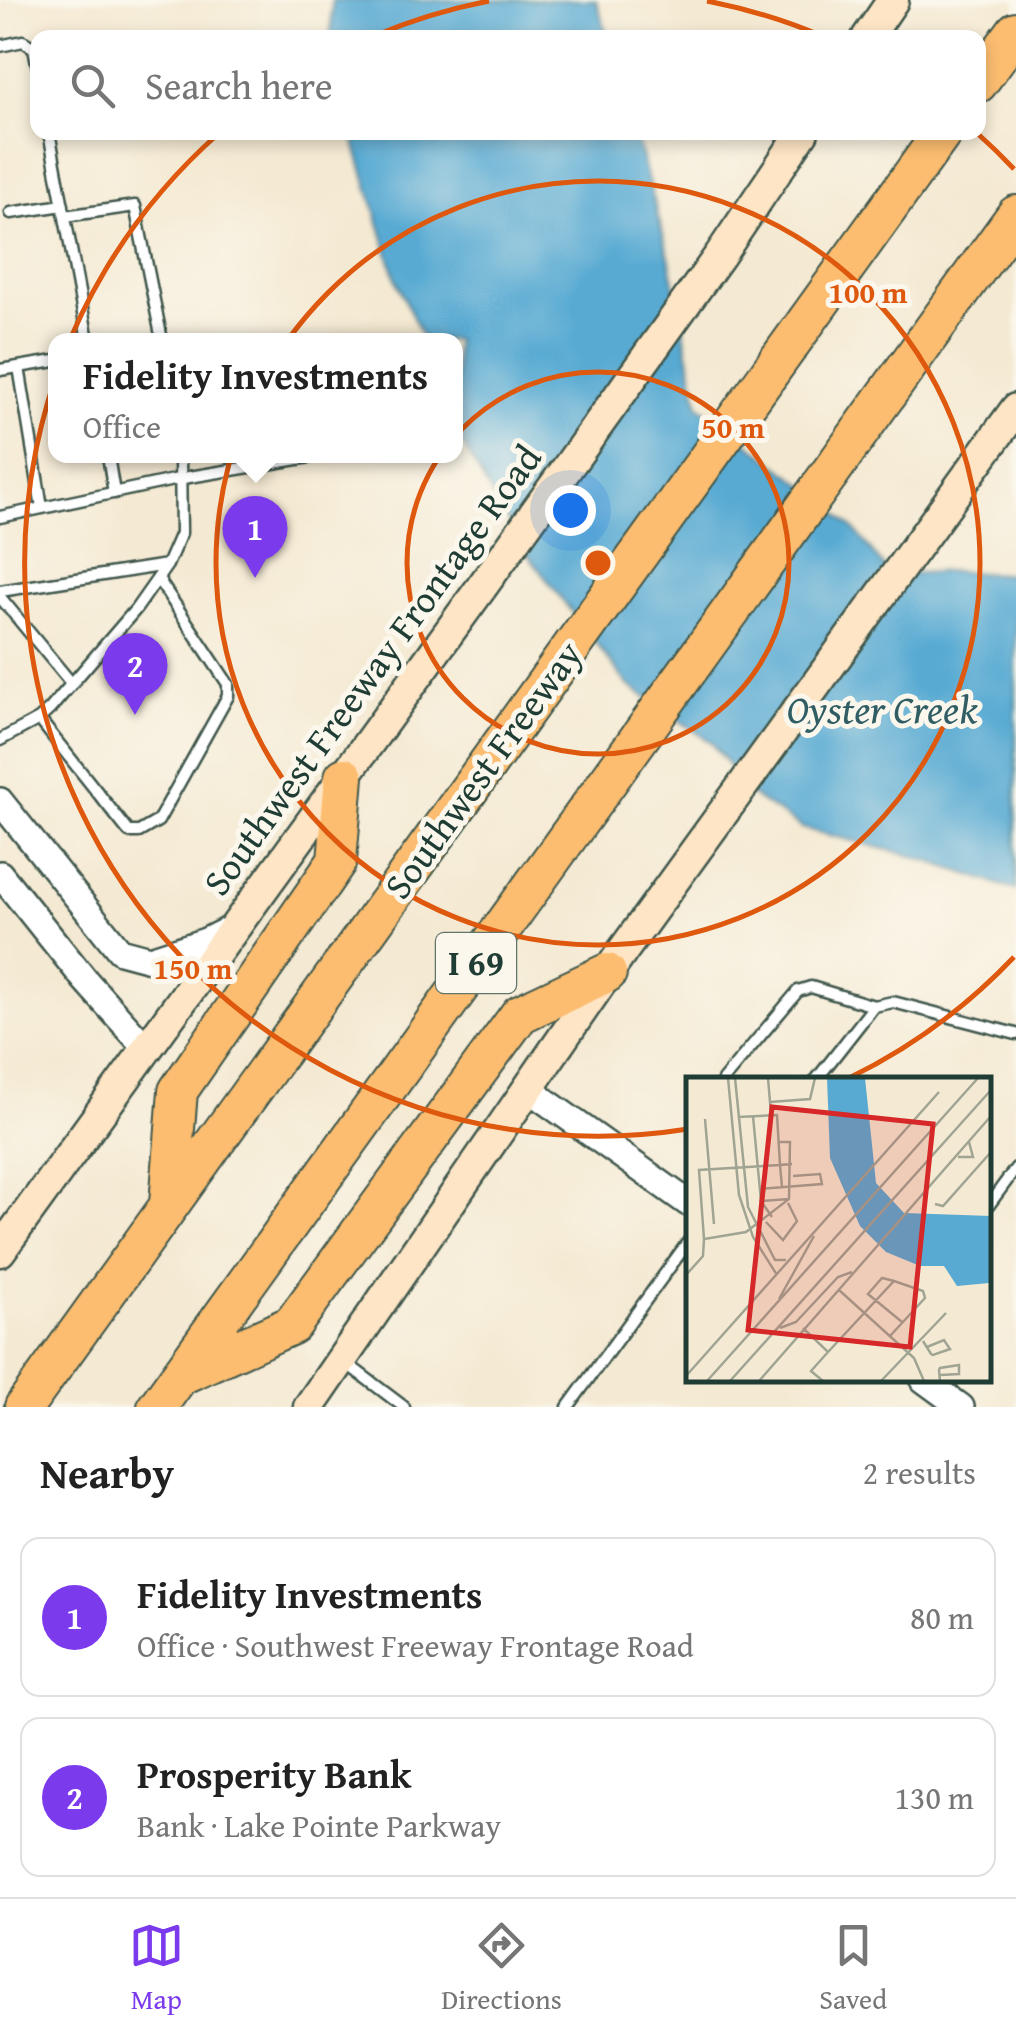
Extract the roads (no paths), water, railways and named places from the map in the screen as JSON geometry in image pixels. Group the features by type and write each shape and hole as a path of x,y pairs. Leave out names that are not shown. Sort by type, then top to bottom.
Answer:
{"highway":[{"path":"986,72 1016,31"},
{"name":"Southwest Freeway","path":"24,1407 936,140"},
{"name":"I 69","path":"157,1407 1016,215"},
{"path":"169,1206 178,1092 337,861 344,777"},
{"path":"179,1376 292,1326 520,1014 607,973"}],"main road":[{"path":"872,30 893,0"},
{"name":"Southwest Freeway Frontage Road","path":"0,1251 481,588 798,140"},
{"path":"309,1407 718,816 1016,408"}],"street":[{"path":"0,801 120,951 150,959 206,941 236,926"},
{"path":"0,874 85,980 147,1049"},
{"path":"527,1088 686,1203"},
{"path":"927,1382 960,1407"}],"lane":[{"path":"0,46 23,41 30,45"},
{"path":"51,140 87,333"},
{"path":"10,213 135,206 161,333"},
{"path":"0,370 48,362"},
{"path":"18,367 42,508"},
{"path":"109,463 114,493"},
{"path":"0,740 39,719 158,579 182,534 181,463"},
{"path":"0,517 274,463"},
{"path":"72,684 0,594 166,565"},
{"path":"39,719 129,832 139,832 158,820 228,696 228,684 158,579"},
{"path":"726,1077 798,990 810,988 874,1006 893,1002 1016,1034"},
{"path":"818,1077 874,1006"},
{"path":"991,1202 1016,1168"},
{"path":"568,1407 686,1245"},
{"path":"341,1359 404,1407"}],"water":[{"path":"332,0 596,0 606,30 331,30"},
{"name":"Oyster Creek","path":"354,140 637,140 669,257 699,406 816,494 855,530 890,575 951,571 1016,575 1016,890 913,856 802,828 750,794 711,742 628,685 525,551 463,446 463,333 420,333 396,279"}],"place":[{"name":"Fidelity Investments","path":"255,578"},
{"name":"Prosperity Bank","path":"135,715"}]}
